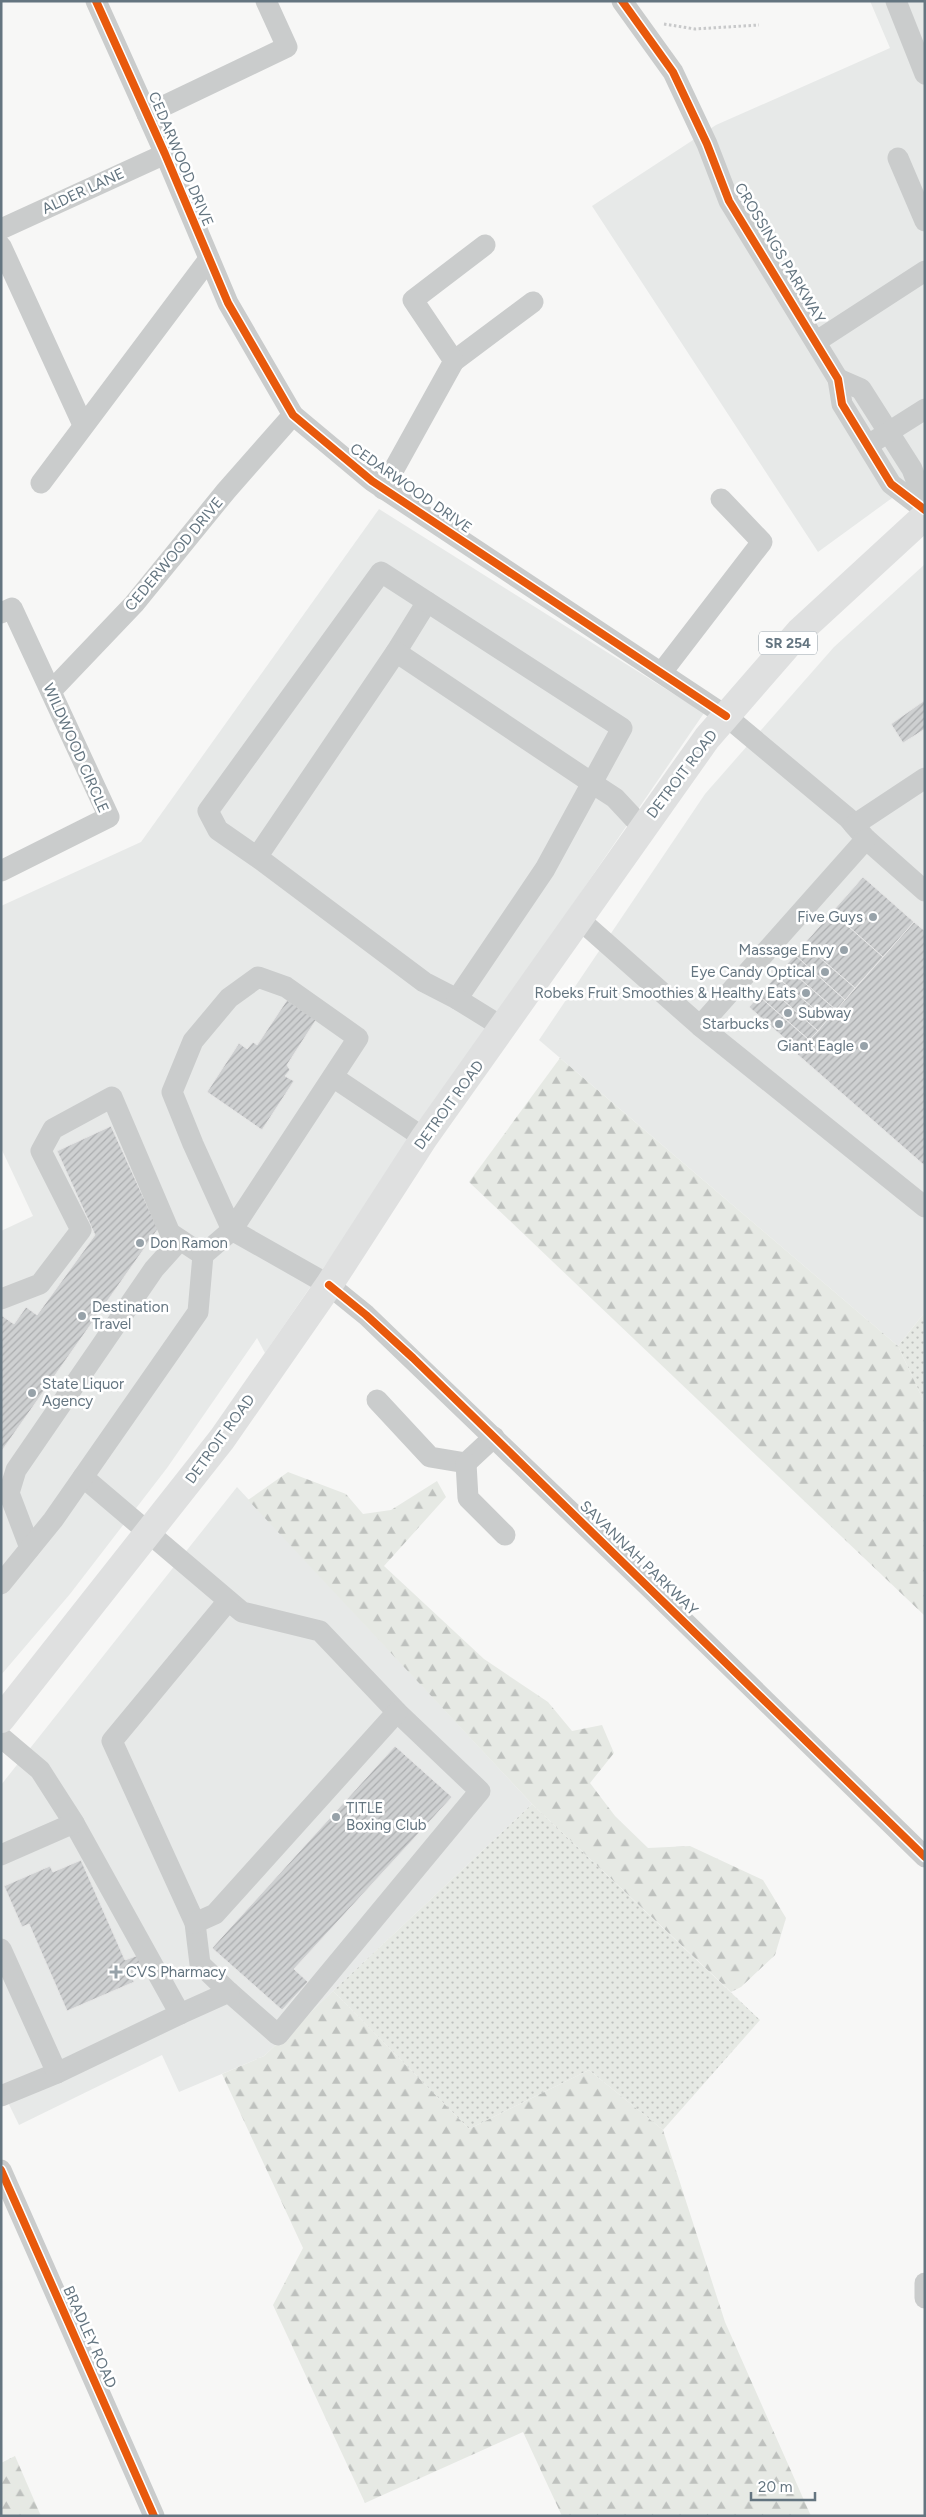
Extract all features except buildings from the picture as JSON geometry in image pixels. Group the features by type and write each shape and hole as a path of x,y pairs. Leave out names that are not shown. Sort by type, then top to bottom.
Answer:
{"main road":[{"name":"DETROIT ROAD","path":"1,1719 222,1440 329,1285 424,1138 504,1028 642,827 726,716 800,631 925,516"}],"street":[{"name":"CEDARWOOD DRIVE","path":"96,1 165,154 228,303 293,415 383,489 726,716 925,891"},
{"path":"147,114 287,47 266,1"},
{"name":"CROSSINGS PARKWAY","path":"622,1 673,72 707,144 729,201 818,342 838,379 842,404 891,484 925,510"},
{"path":"896,1 925,74"},
{"name":"ALDER LANE","path":"1,229 165,154"},
{"path":"898,158 925,221"},
{"path":"454,361 413,300 484,245"},
{"path":"1,246 83,425"},
{"path":"41,483 209,259"},
{"path":"818,342 925,271"},
{"path":"383,489 454,361 533,302"},
{"path":"838,379 861,388 912,469 925,504"},
{"path":"867,445 925,409"},
{"name":"CEDERWOOD DRIVE","path":"51,691 134,604 226,491 293,415"},
{"path":"662,672 762,542 721,499"},
{"path":"457,999 545,869 622,728 381,572 208,811 218,830 424,982 457,999 504,1028"},
{"path":"257,857 396,652 427,602"},
{"name":"WILDWOOD CIRCLE","path":"1,613 12,608 109,816 1,870"},
{"path":"396,652 615,798 642,827"},
{"path":"700,1026 860,832 925,778"},
{"path":"579,918 700,1026 925,1207"},
{"path":"1,1584 83,1477 198,1312 203,1254 232,1230 358,1038 286,987 258,976 229,998 193,1041 172,1092 232,1230"},
{"path":"333,1077 424,1138"},
{"path":"1,1300 40,1284 81,1230 41,1151 52,1129 112,1097 170,1233 203,1254"},
{"name":"SAVANNAH PARKWAY","path":"232,1230 329,1285 366,1315 494,1437 925,1857"},
{"path":"30,1548 9,1493 16,1470 154,1269 180,1240"},
{"path":"376,1400 430,1457 466,1463"},
{"path":"466,1463 494,1437"},
{"path":"466,1463 468,1498 506,1535"},
{"path":"83,1477 242,1612 320,1630 397,1712 480,1792 278,2035 200,1964 196,1923 112,1740 228,1601"},
{"path":"196,1923 215,1914 397,1712"},
{"path":"1,1737 40,1770 74,1823 180,2014"},
{"path":"1,1855 74,1823"},
{"path":"1,1949 57,2073"},
{"path":"1,2096 57,2073 229,1992"},
{"name":"BRADLEY ROAD","path":"1,2170 154,2516"},
{"path":"925,2283 925,2298"}],"path":[{"path":"663,24 695,29 759,24"}],"shaded area":[{"path":"870,1 925,1 925,474 818,552 592,206 716,125 890,48"},
{"path":"379,509 704,713 265,1353 257,1338 167,1468 70,1594 1,1675 1,1231 33,1216 1,1148 1,906 141,842"},
{"path":"925,564 925,1312 898,1346 539,1040 705,794 834,647"},
{"path":"237,1487 532,1804 264,2056 179,2092 162,2055 19,2125 1,2088 1,1785"}],"green space":[{"path":"560,1058 898,1346 925,1404 925,1616 469,1182"},
{"path":"925,1312 925,1404 898,1346"},
{"path":"288,1472 346,1494 363,1514 391,1510 437,1481 446,1497 384,1566 484,1659 548,1702 572,1731 602,1725 614,1753 590,1783 615,1816 648,1848 690,1846 763,1880 786,1918 775,1955 741,1987 731,1992 532,1804 248,1500"},
{"path":"532,1804 760,2020 663,2130 589,2070 469,2129 333,1991"},
{"path":"333,1991 469,2129 589,2070 663,2130 725,2322 811,2516 562,2516 523,2432 365,2503 273,2305 303,2248 222,2074 264,2056"},
{"path":"15,2456 41,2516 1,2516 1,2463"}],"cycle path":[{"path":"96,1 165,154 228,303 293,415 372,481 726,716"},
{"path":"622,1 673,72 707,144 729,201 838,379 842,404 891,484 925,510"},
{"path":"329,1285 366,1315 413,1358 925,1857"},
{"path":"1,2170 154,2516"}],"place":[{"name":"Five Guys","path":"873,917"},
{"name":"Massage Envy","path":"844,950"},
{"name":"Eye Candy Optical","path":"825,972"},
{"name":"Robeks Fruit Smoothies & Healthy Eats","path":"806,993"},
{"name":"Subway","path":"788,1013"},
{"name":"Starbucks","path":"779,1024"},
{"name":"Giant Eagle","path":"864,1046"},
{"name":"Don Ramon","path":"140,1243"},
{"name":"Destination Travel","path":"82,1316"},
{"name":"State Liquor Agency","path":"32,1393"},
{"name":"TITLE Boxing Club","path":"336,1817"},
{"name":"CVS Pharmacy","path":"116,1972"}]}
